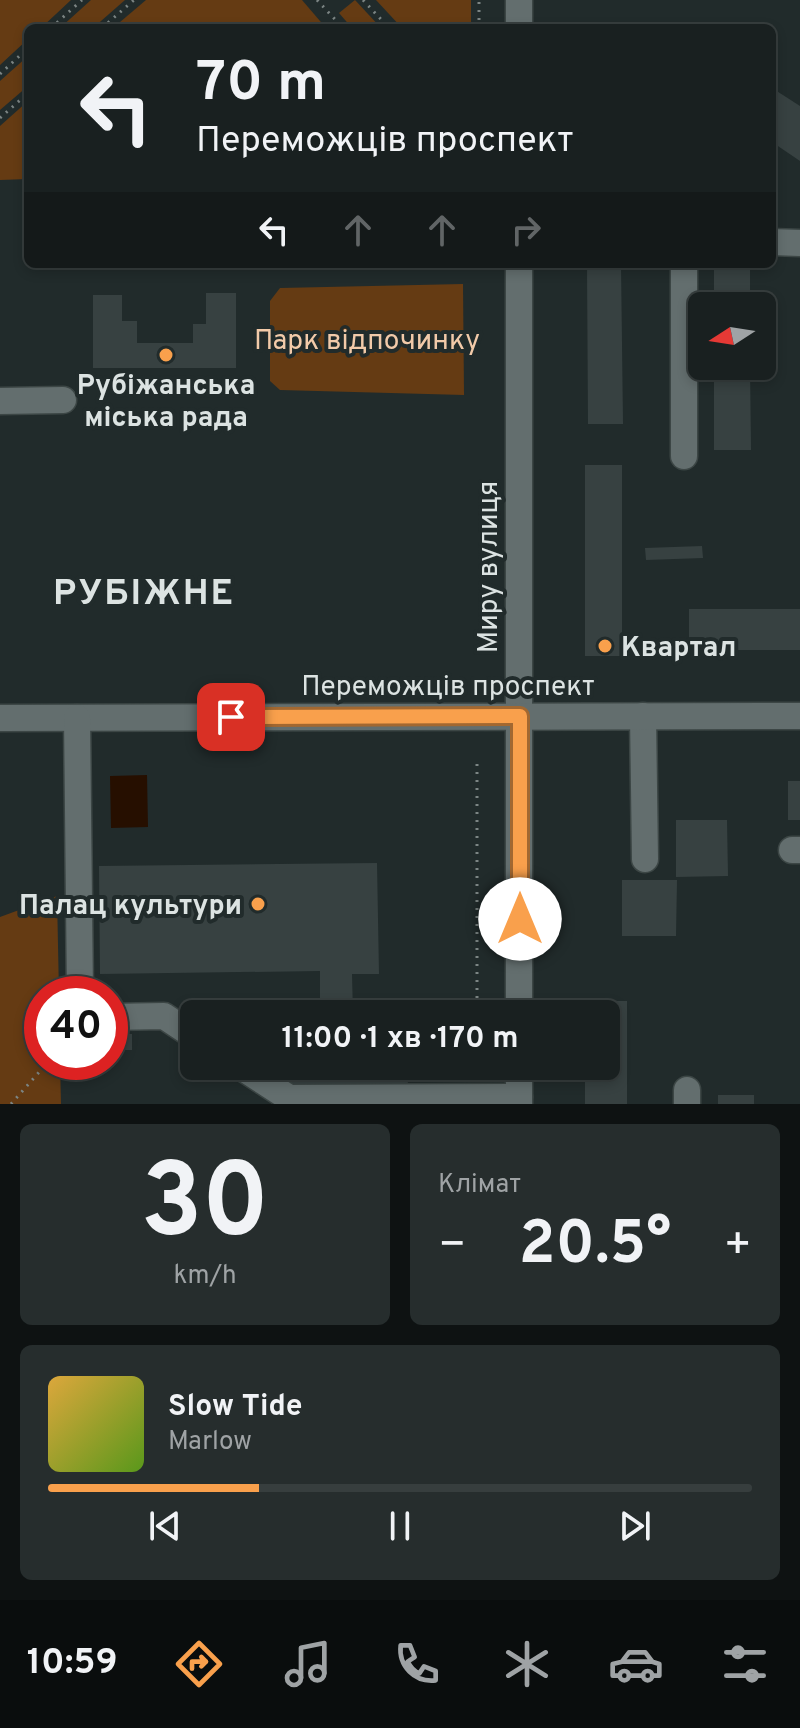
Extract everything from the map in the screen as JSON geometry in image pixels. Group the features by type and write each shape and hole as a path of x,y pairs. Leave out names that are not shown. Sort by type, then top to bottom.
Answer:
{"street":[{"path":"519,0 519,24"},
{"path":"776,242 800,243"},
{"name":"Миру вулиця","path":"519,268 519,1000"},
{"path":"684,268 684,456"},
{"path":"0,401 63,400"},
{"path":"643,716 645,859"},
{"name":"Переможців проспект","path":"0,718 800,716"},
{"path":"77,718 80,976"},
{"path":"128,1017 164,1016 180,1027"},
{"path":"261,1080 289,1098 519,1100"}],"path":[{"path":"55,24 82,0"},
{"path":"107,24 134,0"},
{"path":"317,0 339,24"},
{"path":"363,0 385,24"},
{"path":"479,0 479,24"},
{"path":"0,74 24,52"},
{"path":"0,118 24,97"},
{"path":"477,760 477,1000"},
{"path":"11,1104 32,1080"}],"green space":[{"path":"0,0 71,0 45,24 24,24 24,43 0,65"},
{"path":"91,0 125,0 98,24 64,24"},
{"path":"146,0 302,0 323,24 118,24"},
{"path":"355,0 377,24 349,24 339,13"},
{"path":"376,0 471,0 471,24 398,24"},
{"path":"24,60 24,89 0,110 0,81"},
{"path":"24,105 24,179 0,180 0,126"},
{"name":"Парк відпочинку","path":"463,284 464,395 280,390 270,381 270,301 280,288"},
{"path":"57,896 59,976 24,976 24,1080 60,1080 61,1104 0,1104 0,917"}],"shaded area":[{"path":"147,775 148,827 111,828 110,776"}],"building":[{"path":"776,91 800,106 800,161 776,145"},
{"path":"587,268 621,268 623,424 588,424"},
{"path":"714,268 750,268 750,292 714,292"},
{"path":"206,293 236,293 236,368 93,368 93,295 122,295 122,321 137,321 137,343 193,343 193,324 206,324"},
{"path":"714,380 750,380 751,450 714,450"},
{"path":"585,465 622,465 622,656 585,656"},
{"path":"702,546 703,558 646,560 645,548"},
{"path":"689,609 800,609 800,650 689,650"},
{"path":"788,781 800,781 800,820 788,820"},
{"path":"676,820 727,820 728,876 676,877"},
{"path":"377,863 379,974 352,974 353,1000 320,1000 320,971 100,974 99,866"},
{"path":"622,880 677,880 676,936 622,936"},
{"path":"620,1001 627,1001 627,1104 585,1104 585,1080 620,1080"},
{"path":"128,1034 132,1034 132,1050 128,1050"},
{"path":"278,1080 408,1080 408,1085 278,1087"},
{"path":"718,1095 754,1095 754,1104 718,1104"}],"place":[{"name":"Рубіжанська міська рада","path":"166,355"},
{"name":"Квартал","path":"605,646"},
{"name":"Палац культури","path":"258,904"}],"district":[{"name":"РУБІЖНЕ","path":"144,591"}],"route":[{"path":"231,717 520,716 520,919"}]}
